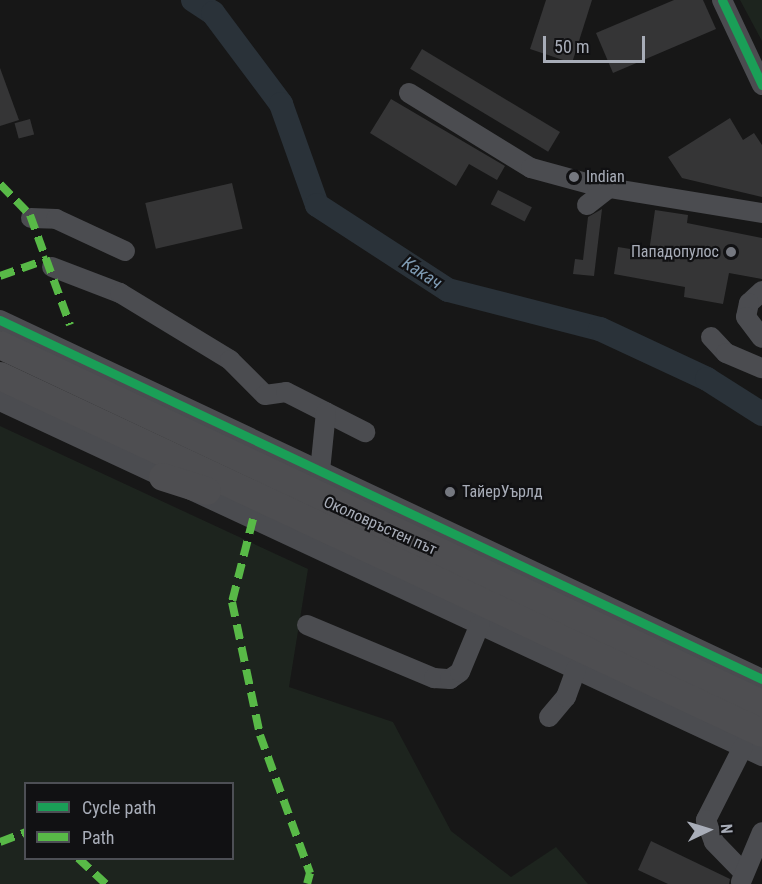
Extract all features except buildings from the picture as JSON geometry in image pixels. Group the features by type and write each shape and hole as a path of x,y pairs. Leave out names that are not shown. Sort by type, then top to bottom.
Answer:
{"highway":[{"name":"Околовръстен път","path":"0,345 318,484 444,555 762,704"},
{"name":"Околовръстен път","path":"0,376 357,542 753,740"},
{"path":"211,421 318,484"},
{"path":"163,477 357,542"}],"street":[{"path":"722,0 762,85"},
{"path":"409,93 531,168 609,188 762,213"},
{"path":"587,205 609,188"},
{"path":"31,218 56,219 124,251"},
{"path":"52,267 130,299 230,360 265,395 286,392 365,432"},
{"path":"762,291 749,303 746,317 762,338"},
{"path":"0,320 211,421"},
{"path":"711,337 726,353 762,368"},
{"path":"0,401 576,669 753,740 762,756"},
{"path":"326,412 318,484 762,679"},
{"path":"307,626 434,678 450,679 460,672 480,624"},
{"path":"549,717 566,697 576,669"},
{"path":"753,740 706,820 714,842 742,878 762,832"}],"shaded area":[{"path":"740,0 762,0 762,41"},
{"path":"0,426 308,569 289,687 393,722 451,831 511,877 556,847 588,884 0,884"}],"waterway":[{"name":"Какач","path":"193,0 213,13 281,104 317,205 448,290 600,329 707,379 762,414"}],"marked path":[{"path":"0,184 30,215 70,325"},
{"path":"0,276 48,259"},
{"path":"253,519 232,602 260,735 310,873 307,884"},
{"path":"0,842 24,833"},
{"path":"80,860 106,884"}],"cycle path":[{"path":"722,0 762,85"},
{"path":"0,320 762,679"}],"place":[{"name":"Indian","path":"574,177"},
{"name":"Пападопулос","path":"731,252"},
{"name":"ТайерУърлд","path":"450,492"}]}
